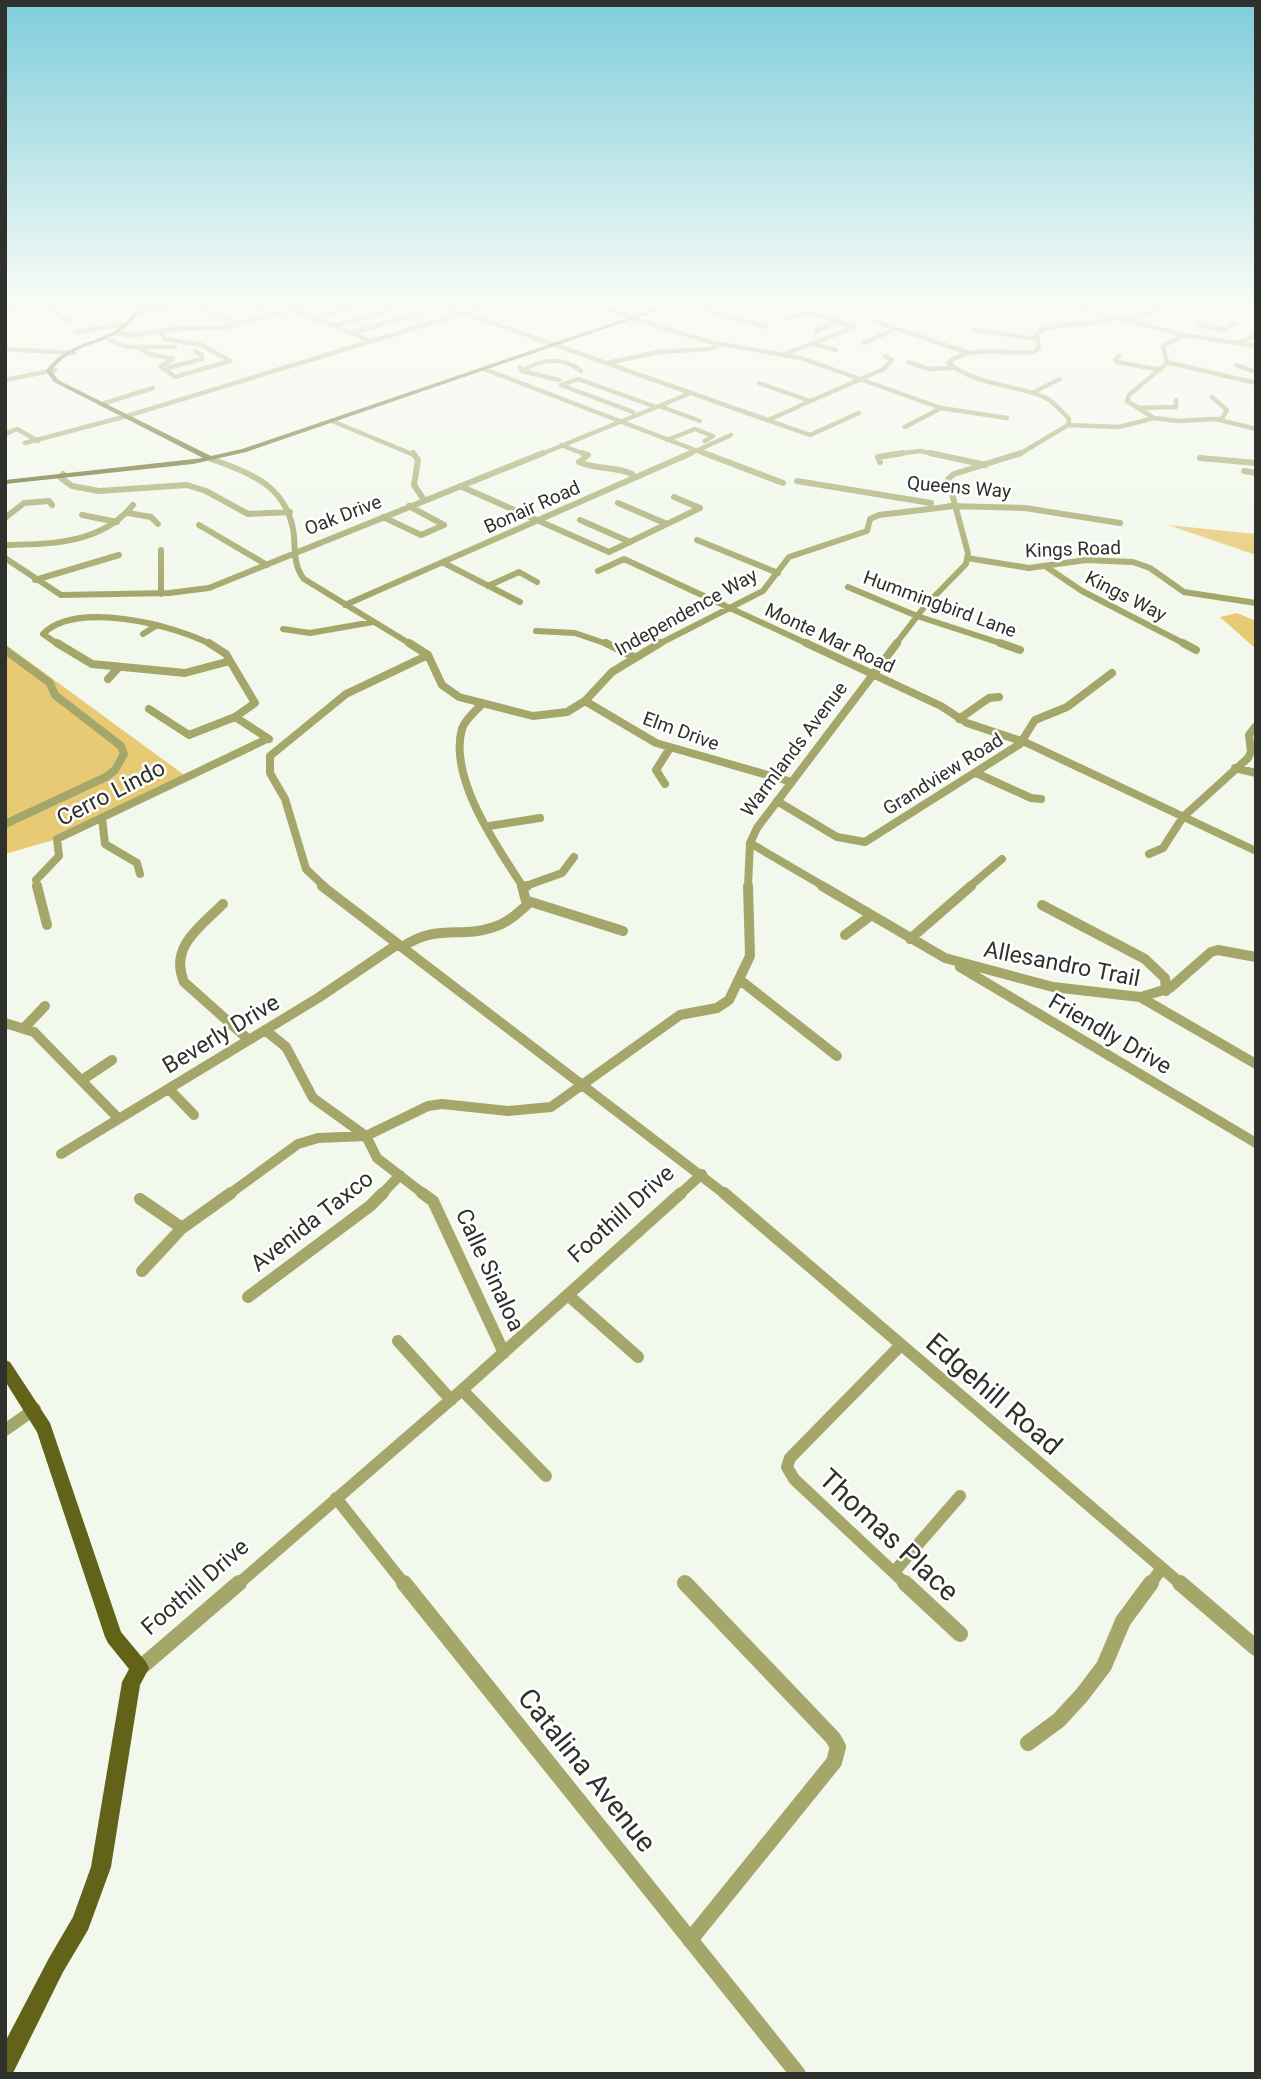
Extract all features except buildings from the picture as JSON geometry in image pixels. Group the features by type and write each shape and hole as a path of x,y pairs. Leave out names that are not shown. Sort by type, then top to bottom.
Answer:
{"main road":[{"path":"97,401 211,459"},
{"path":"101,401 127,416"},
{"path":"5,482 211,459 255,448 390,401"},
{"path":"5,1367 35,1409 44,1428 114,1637 140,1668"},
{"name":"Foothill Drive","path":"5,2065 56,1965 81,1923 101,1867 131,1682 140,1668"}],"street":[{"path":"105,403 111,401"},
{"path":"25,443 176,401"},
{"path":"568,401 783,483"},
{"path":"603,401 633,412"},
{"path":"640,401 700,421"},
{"name":"Oak Drive","path":"5,558 61,595 104,592 161,594 209,588 267,565 295,550 672,401"},
{"path":"714,401 810,435 859,414"},
{"path":"768,420 810,401"},
{"path":"922,401 942,408 1007,418"},
{"path":"1048,401 1056,405 1069,419 1068,425"},
{"path":"1127,401 1154,418"},
{"path":"1138,408 1176,407 1175,401"},
{"path":"1217,401 1227,410 1221,420"},
{"path":"905,427 942,408"},
{"path":"605,415 624,409"},
{"path":"967,558 948,479 954,474 1017,455 1068,425 1125,426 1154,418 1221,420 1256,429"},
{"path":"332,421 412,451 418,460 414,485 424,500"},
{"path":"5,434 17,429 38,441"},
{"path":"667,440 692,429 714,437 688,448"},
{"name":"Bonair Road","path":"345,605 731,435"},
{"path":"561,445 587,455 579,462 606,470"},
{"path":"880,462 878,457 883,455 922,451 986,465"},
{"path":"1200,458 1256,463"},
{"path":"211,459 267,483 279,492 290,512 301,576 428,654 442,685 459,697 533,716 553,716 585,701"},
{"path":"1246,472 1256,473"},
{"path":"64,474 61,478 65,482 90,493 141,486 191,485 216,494 247,514 290,512"},
{"name":"Queens Way","path":"797,481 954,506 1025,508 1119,523"},
{"path":"460,486 610,552 700,508 674,497"},
{"path":"5,518 17,505 29,501 49,501 52,505"},
{"path":"618,503 667,524"},
{"path":"5,545 94,535 117,522 128,513 132,505"},
{"path":"383,517 421,535 444,525 409,506"},
{"name":"Independence Way","path":"585,701 611,672 634,657 763,591 789,557 800,551 867,531 870,519 874,516 913,509 954,506"},
{"path":"128,513 151,517 158,524"},
{"path":"82,515 117,522"},
{"path":"580,520 630,542"},
{"path":"199,525 267,565"},
{"path":"294,538 298,544 308,545"},
{"path":"697,540 778,573"},
{"path":"161,550 161,594"},
{"path":"35,580 119,555"},
{"name":"Kings Road","path":"967,558 1019,567 1086,560 1133,562 1150,568 1184,592 1256,603"},
{"name":"Warmlands Avenue","path":"142,1272 182,1228 298,1144 318,1139 366,1136 428,1106 442,1104 488,1110 537,1110 561,1102 680,1015 718,1008 729,1000 750,956 747,916 750,843 777,801 917,616 967,558"},
{"name":"Monte Mar Road","path":"598,571 624,559 941,706 959,719 1024,741 1256,851"},
{"path":"444,563 520,602"},
{"name":"Kings Way","path":"1045,566 1082,591 1196,650"},
{"path":"5,571 19,568"},
{"path":"488,586 519,572 537,582"},
{"name":"Hummingbird Lane","path":"848,587 917,616 1020,650"},
{"path":"149,709 189,735 235,717 255,703 231,661 215,646 157,625 95,618 57,625 43,634 82,661 119,667 185,673 231,661"},
{"path":"283,629 310,633 373,622"},
{"path":"143,634 157,625"},
{"path":"536,631 558,628 587,633 634,657"},
{"path":"5,650 50,683 55,695 121,746 124,754 115,770 106,777 5,824"},
{"path":"235,717 267,739 282,743 346,694 428,654"},
{"path":"107,679 119,667"},
{"name":"Grandview Road","path":"777,801 837,837 865,842 1024,741 1035,720 1067,708 1112,673"},
{"path":"959,719 989,698 999,697"},
{"name":"Elm Drive","path":"585,701 641,737 670,748 792,782"},
{"path":"482,705 461,730 459,759 463,775 528,901 622,931"},
{"path":"1149,854 1163,848 1183,817 1251,752 1249,735 1256,726"},
{"name":"Cerro Lindo","path":"47,925 36,880 59,856 57,839 267,739"},
{"name":"Foothill Drive","path":"140,1668 463,1390 702,1174 319,884 306,869 285,799 268,766 270,756 282,743"},
{"path":"665,784 656,770 670,748"},
{"path":"1235,768 1256,773"},
{"path":"976,773 1031,798 1041,799"},
{"path":"102,818 105,844 137,863 140,874"},
{"path":"489,827 540,818"},
{"name":"Allesandro Trail","path":"750,843 869,916 944,958 1053,987 1140,997 1256,1064"},
{"path":"523,887 562,873 574,858"},
{"path":"910,939 1002,859"},
{"name":"Beverly Drive","path":"61,1154 400,946 434,931 498,928 517,916 528,901"},
{"path":"223,904 179,951 177,971 184,982 248,1040"},
{"path":"1042,905 1145,960 1164,978 1166,991"},
{"path":"845,935 869,916"},
{"path":"1140,997 1156,997 1166,991 1211,952 1256,957"},
{"name":"Friendly Drive","path":"944,958 1256,1143"},
{"path":"740,980 838,1056"},
{"path":"25,1027 46,1006"},
{"path":"5,1023 25,1027 54,1050 118,1119"},
{"name":"Calle Sinaloa","path":"265,1030 286,1047 313,1098 366,1136 377,1158 415,1184 440,1211 505,1353"},
{"path":"82,1080 112,1060"},
{"path":"169,1088 194,1115"},
{"name":"Edgehill Road","path":"702,1174 1256,1648"},
{"name":"Avenida Taxco","path":"248,1297 370,1206 400,1175"},
{"path":"140,1199 182,1228"},
{"path":"568,1295 638,1357"},
{"path":"398,1341 451,1400"},
{"name":"Thomas Place","path":"900,1346 790,1458 787,1467 794,1479 960,1634"},
{"path":"463,1390 546,1476"},
{"path":"5,1430 35,1409"},
{"path":"894,1572 960,1496"},
{"name":"Catalina Avenue","path":"336,1498 798,2074"},
{"path":"1028,1743 1059,1720 1082,1695 1104,1666 1123,1621 1161,1569"},
{"path":"685,1583 833,1738 838,1747 834,1762 690,1940"}],"shaded area":[{"path":"1168,525 1256,534 1256,555"},
{"path":"1237,613 1256,621 1256,649 1220,617"},
{"path":"5,644 187,777 57,839 5,854"}]}
